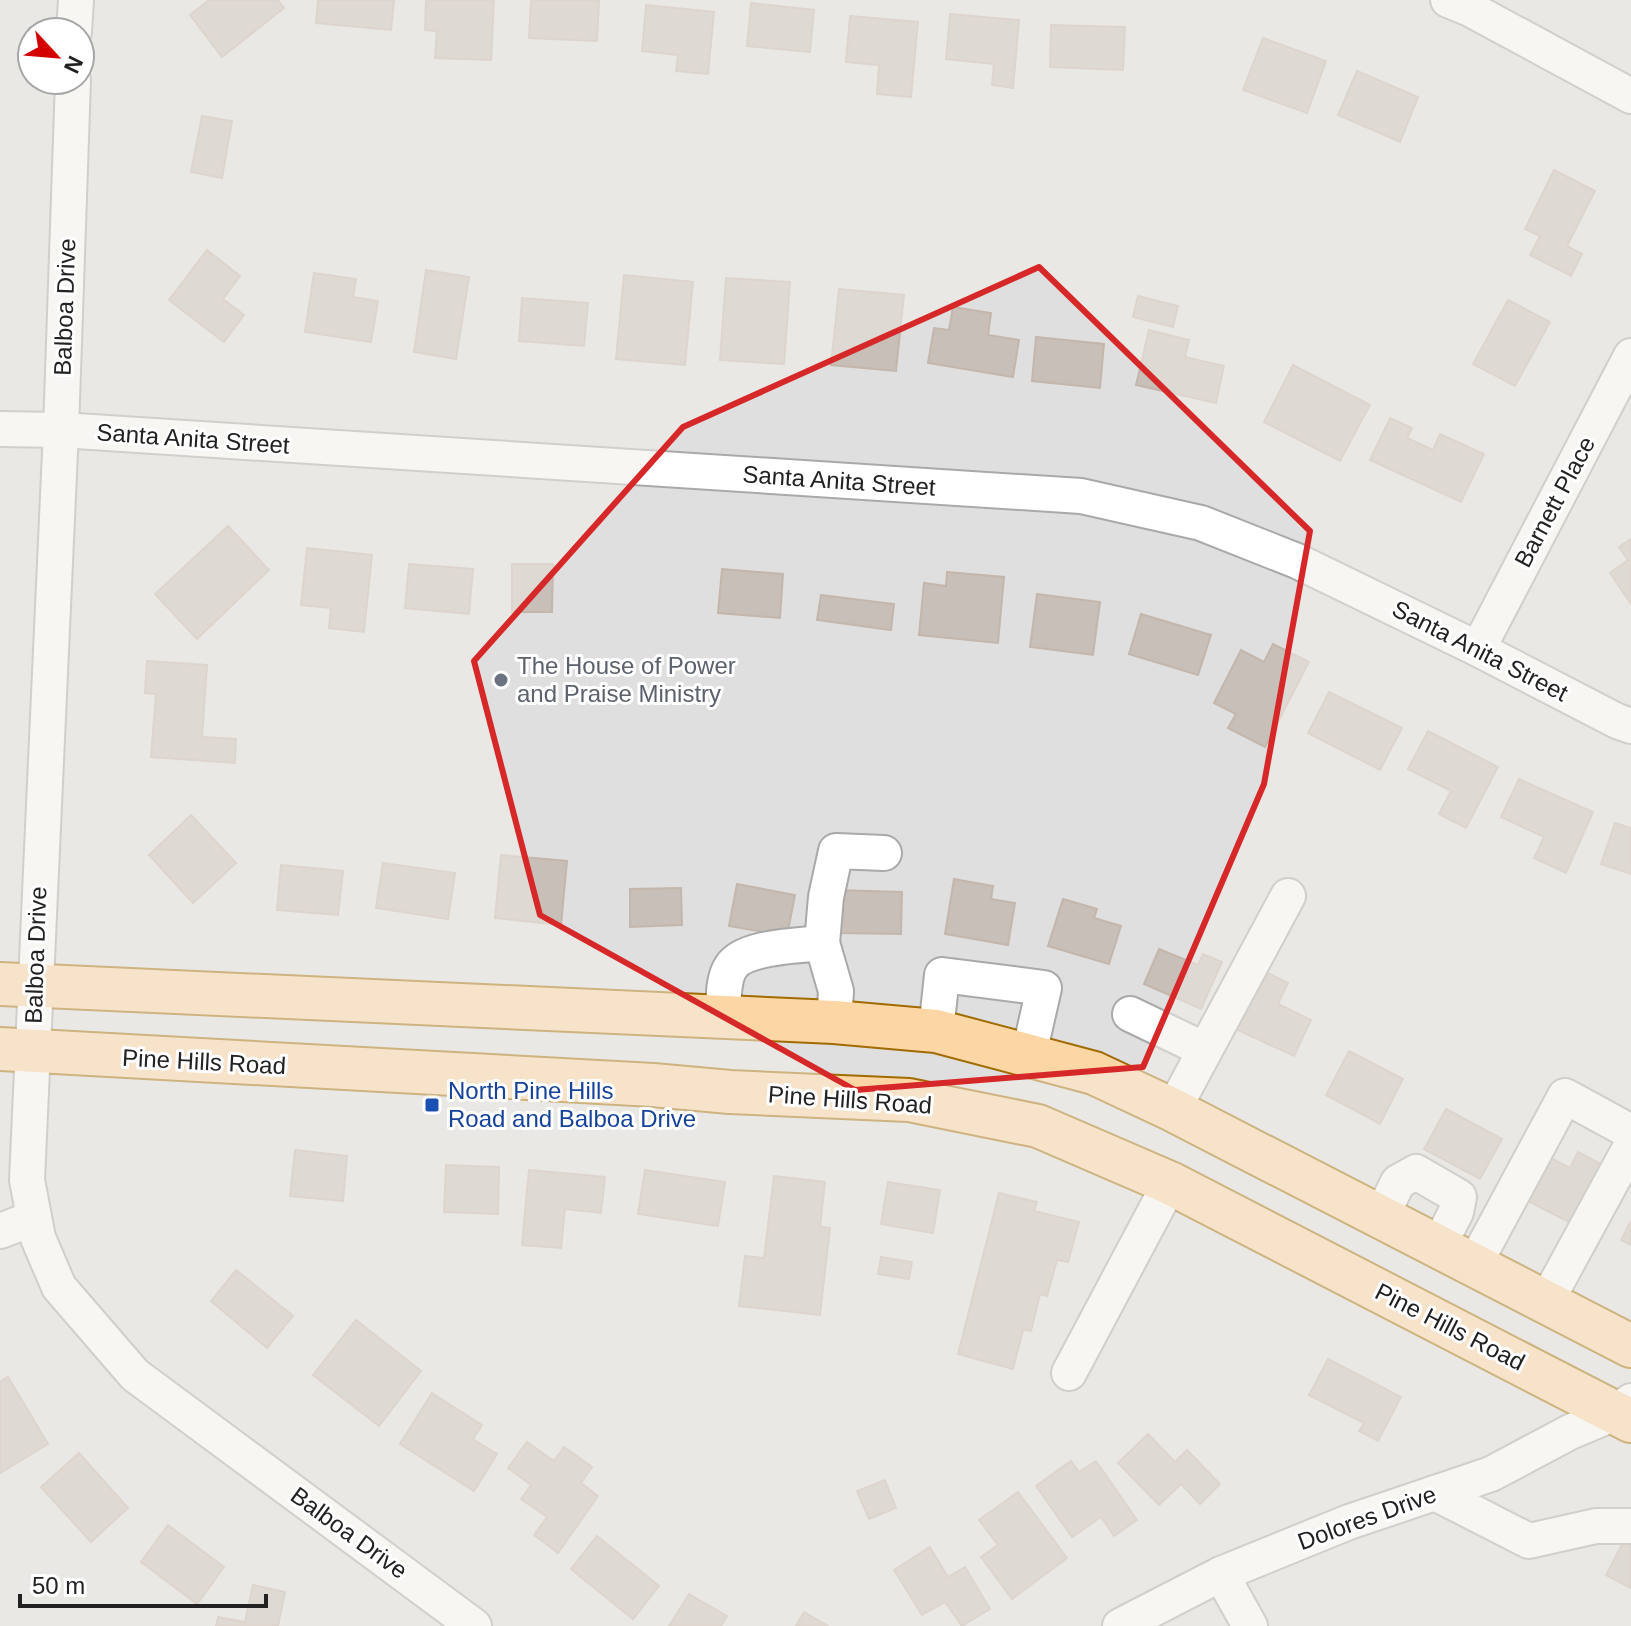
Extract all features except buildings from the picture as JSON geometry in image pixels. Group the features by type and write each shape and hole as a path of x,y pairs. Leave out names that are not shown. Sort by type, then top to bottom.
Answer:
{"main road":[{"path":"17,985 834,1022 936,1031 1094,1073 1173,1110 1631,1346"},
{"name":"Pine Hills Road","path":"16,1051 909,1100 1038,1126 1170,1183 1626,1412"}],"street":[{"path":"1448,0 1631,96"},
{"name":"Balboa Drive","path":"72,96 61,430 17,985 16,1051 27,1180 38,1238 59,1287 135,1375 453,1620"},
{"name":"Barnett Place","path":"1478,649 1631,356"},
{"name":"Santa Anita Street","path":"0,429 61,430 1081,496 1201,523 1297,561 1631,726"},
{"path":"834,1022 836,991 822,943 826,897 836,851 884,853"},
{"path":"1173,1110 1288,896"},
{"path":"723,1018 725,985 731,966 748,953 822,943"},
{"path":"936,1031 942,975 1044,988 1029,1054"},
{"path":"1130,1014 1205,1050"},
{"path":"1456,1256 1565,1096 1631,1132"},
{"path":"1546,1302 1631,1146"},
{"path":"1381,1217 1398,1182 1416,1172 1459,1197 1456,1256"},
{"path":"1069,1373 1170,1183"},
{"path":"0,1231 34,1218"},
{"name":"Dolores Drive","path":"1120,1626 1221,1574 1349,1522 1491,1474 1570,1432 1626,1412"},
{"path":"1435,1493 1529,1541 1596,1526 1631,1526"},
{"path":"1221,1574 1250,1626"}],"highlighted area":[{"path":"1039,267 1310,531 1264,784 1143,1067 855,1090 540,915 474,661 683,427"}],"shaded area":[{"path":"0,0 1631,0 1631,1626 0,1626"}],"place":[{"name":"The House of Power and Praise Ministry","path":"501,680"},
{"name":"North Pine Hills Road and Balboa Drive","path":"432,1105"}]}
